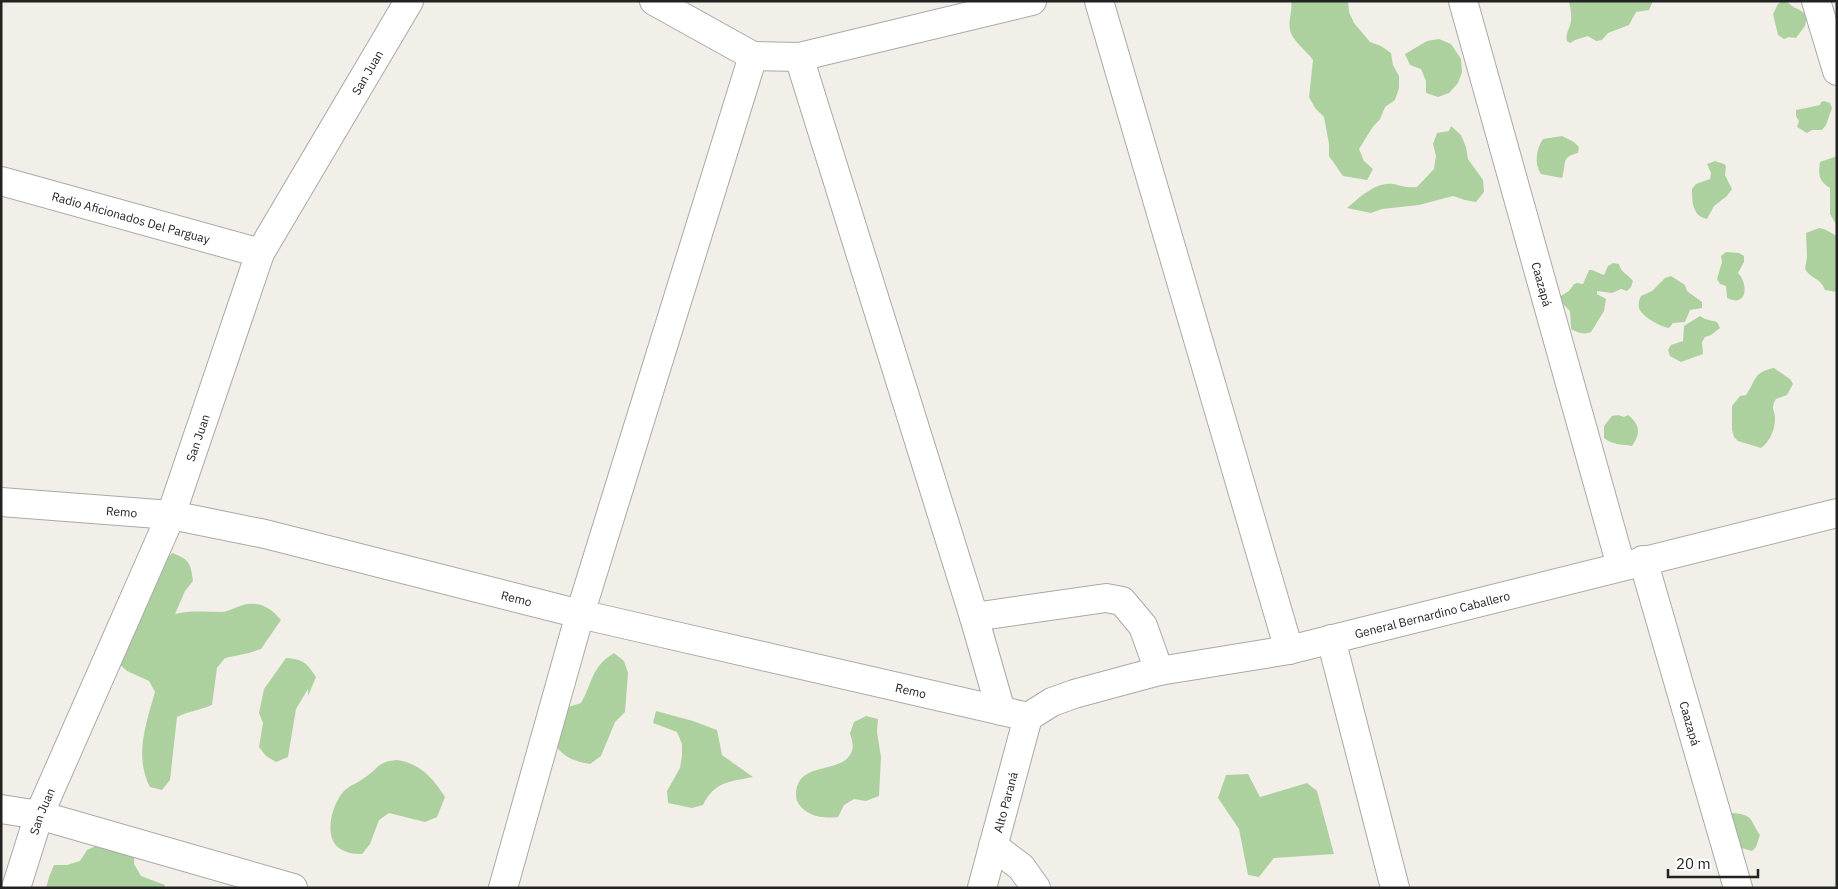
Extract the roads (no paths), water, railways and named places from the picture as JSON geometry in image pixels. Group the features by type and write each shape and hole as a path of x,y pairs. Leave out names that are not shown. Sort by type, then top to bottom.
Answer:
{"street":[{"name":"San Juan","path":"16,888 39,815 171,515 260,253 408,1"},
{"path":"654,1 753,56 799,57 1032,1"},
{"path":"1099,1 1289,650"},
{"name":"Caazapá","path":"1463,1 1632,563 1738,888"},
{"path":"1816,1 1837,71"},
{"path":"503,888 580,614 753,56"},
{"path":"799,57 974,616 1001,711"},
{"name":"Radio Aficionados Del Parguay","path":"1,181 260,253"},
{"name":"Remo","path":"1,502 171,515 264,534 580,614 1028,717"},
{"name":"General Bernardino Caballero","path":"1028,717 1052,702 1074,694 1159,671 1289,650 1837,513"},
{"path":"974,616 1106,598 1122,600 1143,626 1159,671"},
{"path":"1331,639 1395,888"},
{"name":"Alto Paraná","path":"982,888 1028,717"},
{"path":"1,809 39,815 293,888"},
{"path":"993,846 1022,867 1036,888"}]}
